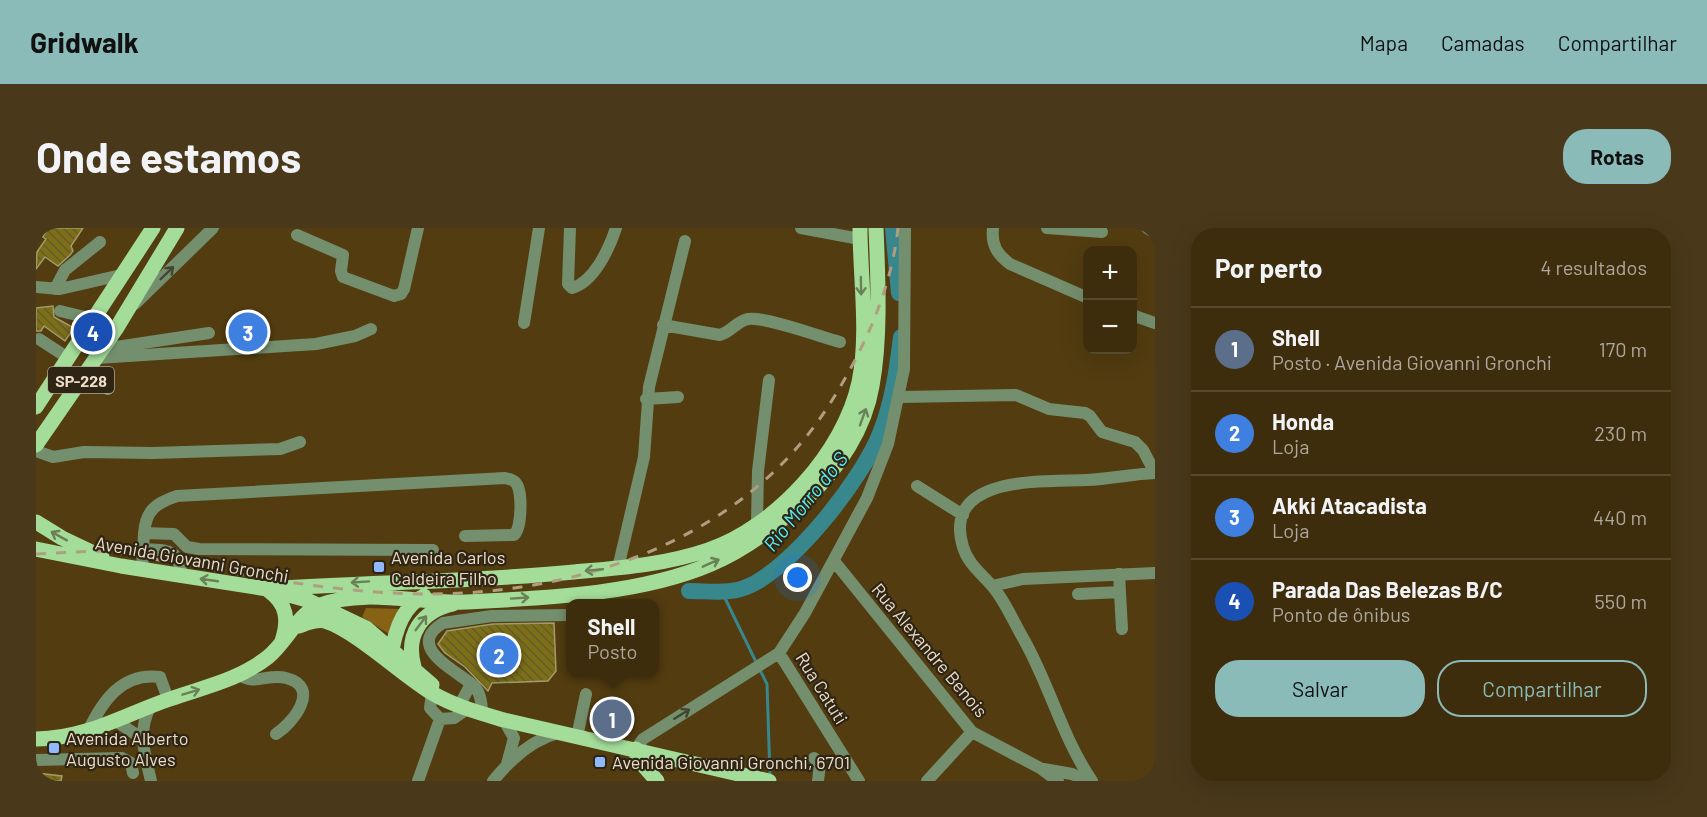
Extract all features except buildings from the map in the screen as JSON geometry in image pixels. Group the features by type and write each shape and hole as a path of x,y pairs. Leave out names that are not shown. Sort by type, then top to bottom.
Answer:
{"main road":[{"name":"SP-228","path":"36,408 153,228"},
{"name":"SP-228","path":"36,445 100,354 177,228"},
{"path":"414,667 410,647 418,624 440,607 462,602 579,593 668,579 711,564 750,543 787,516 822,483 839,461 866,412 872,387 876,351 876,228"},
{"path":"267,589 371,582 460,580 662,563 709,550 746,532 783,504 815,470 829,453 850,413 860,381 862,351 860,234"},
{"path":"36,522 62,538 121,566"},
{"name":"Avenida Giovanni Gronchi","path":"36,549 142,570 267,589 321,605 358,622 393,648 459,706"},
{"path":"395,668 392,660 395,635 405,613 420,598 460,580"},
{"path":"267,589 279,598 286,611 281,644"},
{"path":"36,739 62,738 87,733 168,699 241,676 269,656 312,610 321,605 365,598 420,598 462,602"},
{"path":"358,622 365,598"},
{"name":"Avenida Giovanni Gronchi","path":"296,627 312,621 324,621 344,630 432,693 482,714 769,781"},
{"path":"636,749 637,758 657,781"}],"street":[{"path":"36,234 40,228"},
{"path":"125,314 213,228"},
{"path":"297,235 343,255 341,271 343,277 394,296 401,294 404,289 418,228"},
{"path":"524,324 539,228"},
{"path":"570,228 568,284 572,288 580,286 600,262 610,245 616,228"},
{"path":"801,228 832,233 860,234"},
{"path":"832,233 848,228"},
{"path":"636,749 643,739 779,653 834,561 867,498 888,444 900,397 904,369 905,228"},
{"path":"993,228 993,245 999,256 1010,264 1083,296"},
{"path":"1047,228 1102,232"},
{"path":"1147,228 1155,233"},
{"path":"618,568 644,458 646,399 685,241"},
{"path":"55,289 65,270 100,242"},
{"path":"36,287 55,289 122,275"},
{"path":"60,311 93,319"},
{"path":"1137,317 1155,323"},
{"path":"663,325 720,334 728,333 742,321 759,319 840,342"},
{"path":"100,354 316,344 355,336 371,329"},
{"path":"100,354 208,333"},
{"path":"39,339 68,358"},
{"path":"85,375 108,389"},
{"path":"757,522 758,471 769,380"},
{"path":"900,397 1016,395 1049,409 1084,413 1090,416 1102,432 1135,442 1143,450 1155,473 1087,480 1041,480 994,488 979,495 963,516 961,534 963,549 973,566 993,586 1035,658 1090,781"},
{"path":"646,399 678,397"},
{"path":"36,451 53,457 84,452 153,453 280,448 300,442"},
{"path":"142,570 146,517 154,506 177,496 354,484 505,478 513,480 517,485 519,498 518,531 514,535 465,536"},
{"path":"917,486 963,516"},
{"path":"144,533 174,534 187,547 199,549 433,550"},
{"path":"143,549 165,551 176,555 182,576"},
{"name":"Rua Alexandre Benois","path":"834,561 972,732 1040,768 1058,781"},
{"path":"993,586 1023,579 1155,573"},
{"path":"1119,574 1122,630"},
{"path":"1078,594 1120,592"},
{"path":"482,714 479,695 471,684 434,655 430,643 436,627 443,623 492,616 566,615"},
{"name":"Rua Catuti","path":"779,653 854,778"},
{"path":"87,733 100,706 125,682 141,676 160,677 168,699"},
{"path":"241,676 254,681 276,677 287,678 299,687 303,697 299,711 288,726 276,734"},
{"path":"440,719 454,718 471,684"},
{"path":"432,693 430,708 440,719"},
{"path":"577,737 586,694"},
{"path":"150,707 142,724 141,738 151,781"},
{"path":"418,781 440,719"},
{"path":"504,720 514,738 507,765"},
{"path":"116,721 141,738"},
{"path":"927,781 972,732"},
{"path":"493,781 507,765 542,738 559,733"},
{"path":"1070,740 1072,777"},
{"path":"814,758 820,764 818,781"},
{"path":"36,760 122,759 131,763 133,773"},
{"name":"Rua Alexandre Benois","path":"1040,768 1090,781"}],"shaded area":[{"path":"366,608 400,609 389,634 362,617"}],"waterway":[{"name":"Rio Morro do S","path":"893,228 899,293"},
{"name":"Rio Morro do S","path":"689,591 724,592 744,588 763,578 783,563 824,520 859,473 881,431 892,396 901,337"},
{"path":"722,592 757,664"},
{"path":"760,670 767,684 770,776"}],"railway":[{"path":"36,554 96,551 125,554 325,587 392,593 454,593 517,588 579,575 639,556 695,529 747,495 792,453 831,402 865,340 889,274 898,228"}],"place":[{"name":"Parada Das Belezas B/C","path":"93,332"},
{"name":"Akki Atacadista","path":"248,332"},
{"name":"Avenida Carlos Caldeira Filho","path":"379,567"},
{"name":"Honda","path":"499,655"},
{"name":"Shell","path":"612,719"},
{"name":"Avenida Alberto Augusto Alves","path":"54,748"},
{"name":"Avenida Giovanni Gronchi, 6701","path":"600,762"}]}
